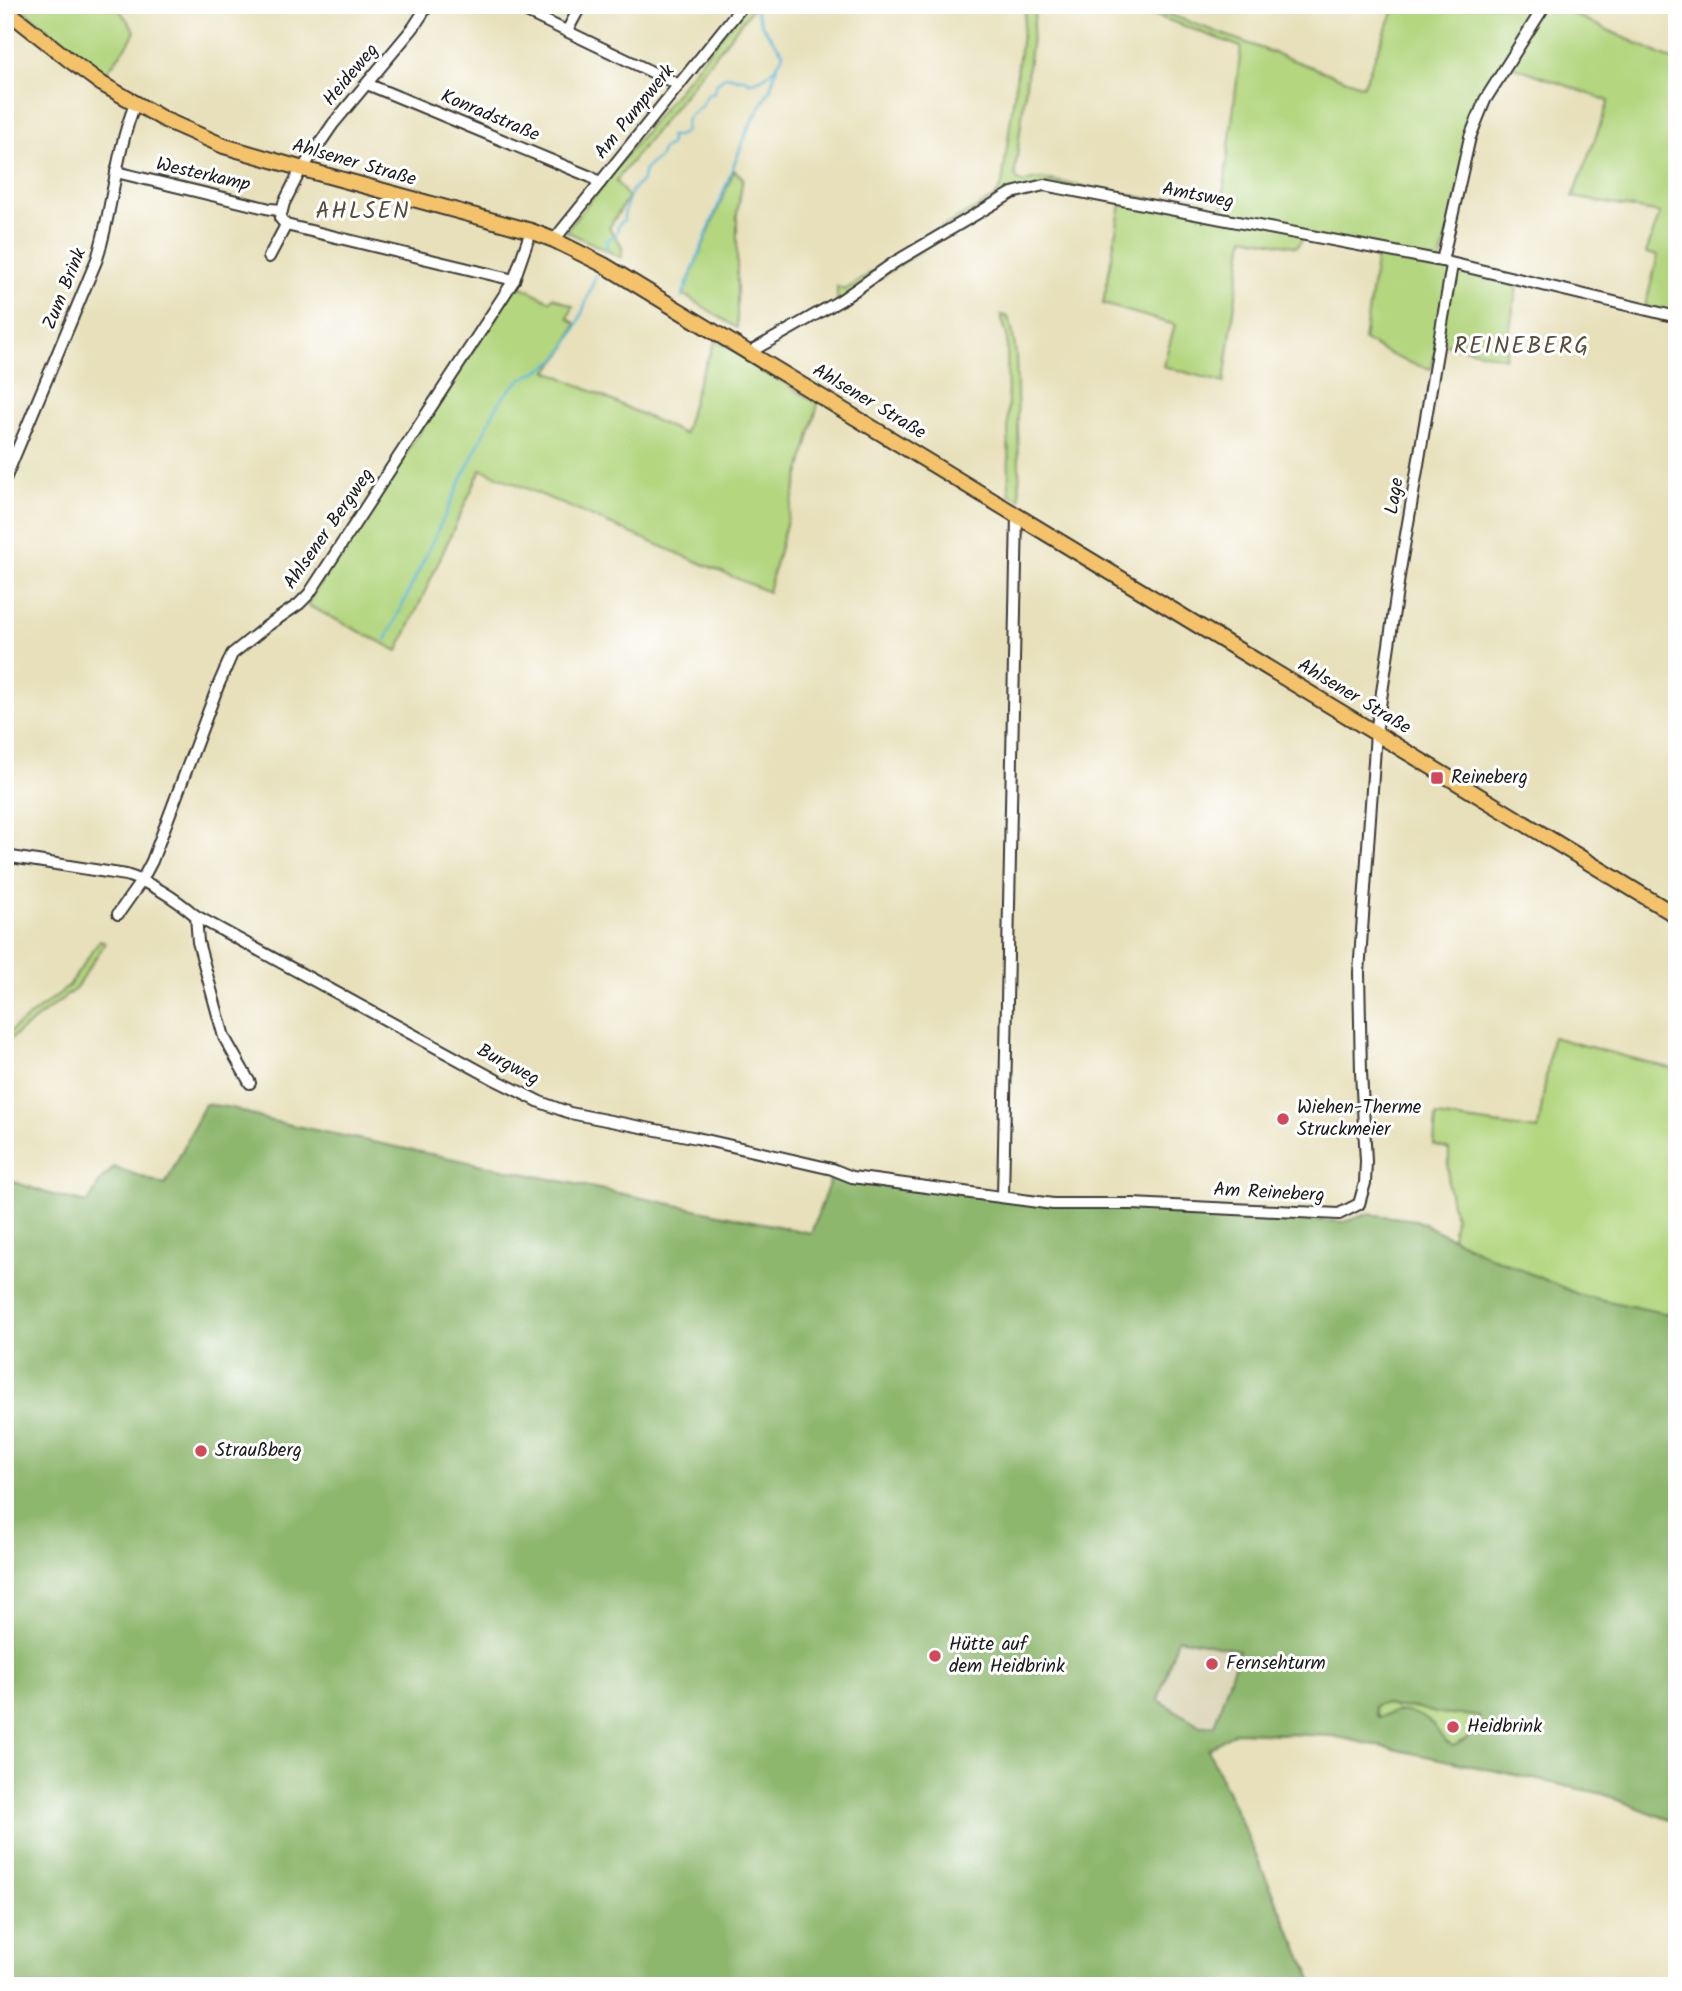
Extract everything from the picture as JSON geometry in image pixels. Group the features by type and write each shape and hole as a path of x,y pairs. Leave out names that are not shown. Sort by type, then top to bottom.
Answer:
{"main road":[{"name":"Ahlsener Straße","path":"5,9 68,59 135,104 224,146 531,231 604,265 1677,916"}],"street":[{"name":"Heideweg","path":"303,169 333,124 413,28 428,5"},
{"path":"512,5 678,85"},
{"path":"567,31 580,5"},
{"name":"Am Pumpwerk","path":"554,240 743,5"},
{"name":"Lage","path":"1376,733 1446,263 1470,136 1485,100 1545,5"},
{"name":"Konradstraße","path":"367,84 600,183"},
{"name":"Zum Brink","path":"5,479 97,259 107,227 124,138 135,104"},
{"path":"303,169 282,209 280,218 286,225 514,280"},
{"name":"Westerkamp","path":"116,172 270,209 282,209"},
{"name":"Amtsweg","path":"750,352 841,299 940,234 1012,193 1037,185 1104,195 1446,263 1677,317"},
{"path":"270,257 286,225"},
{"name":"Ahlsener Bergweg","path":"118,914 152,861 232,654 309,594 514,280 531,231"},
{"path":"1003,1197 1017,514"},
{"name":"Am Reineberg","path":"832,1169 852,1177 1053,1204 1132,1204 1339,1214 1359,1204 1365,1183 1366,1160 1359,973 1376,733"},
{"name":"Burgweg","path":"5,856 127,875 142,880 196,916 540,1102 570,1113 832,1169"},
{"path":"196,916 198,942 224,1037 250,1083"}],"shaded area":[{"path":"1178,1638 1239,1650 1214,1726 1201,1726 1158,1700"}],"green space":[{"path":"17,5 116,5 135,31 105,74"},
{"path":"746,5 755,5 616,181 628,197 609,228 622,246 622,258 566,231"},
{"path":"1026,5 1036,5 1016,178 1022,183 1036,179 1050,180 1221,212 1241,47 1127,5 1144,5 1363,86 1396,5 1554,5 1677,62 1677,323 1640,314 1640,310 1644,311 1658,256 1646,253 1660,213 1573,197 1609,101 1510,65 1481,105 1439,265 1517,285 1505,358 1438,342 1431,369 1396,357 1364,340 1377,254 1303,238 1297,247 1244,237 1224,383 1163,366 1175,325 1103,304 1122,198 1049,183 985,207 837,307 837,287 845,290 937,230 995,197 1002,185"},
{"path":"734,170 743,178 737,214 737,328 683,294"},
{"path":"516,284 550,301 553,297 573,306 568,318 576,324 564,351 548,371 684,434 699,379 716,340 818,404 768,592 481,469 398,651 309,606 308,602"},
{"path":"1001,315 1008,317 1016,354 1020,500 1009,493 1007,336"},
{"path":"100,940 105,943 75,989 5,1043 5,1035 68,987"},
{"path":"1552,1037 1677,1070 1677,1316 1580,1295 1452,1238 1455,1218 1448,1184 1449,1150 1434,1145 1436,1116 1538,1130"},
{"path":"205,1104 233,1108 267,1120 811,1233 833,1172 851,1179 1133,1208 1344,1222 1367,1214 1416,1220 1489,1256 1580,1295 1677,1316 1677,1823 1603,1794 1332,1736 1236,1732 1208,1749 1315,1986 5,1986 5,1179 88,1203 100,1181 114,1167 165,1185","holes":["1178,1638 1239,1650 1214,1726 1201,1726 1158,1700","1377,1704 1396,1708 1414,1707 1436,1713 1479,1716 1470,1735 1453,1746 1444,1740 1435,1727 1416,1714 1401,1712 1379,1718 1374,1707"]},
{"path":"1377,1704 1479,1716 1467,1738 1453,1746 1444,1742 1437,1730 1386,1714 1379,1718 1374,1707"}],"waterway":[{"path":"607,248 606,240 615,235 619,224 624,220 633,189 641,181 647,168 659,158 662,150 671,144 670,136 685,132 688,117 709,93 713,94 716,84 726,76 755,81 765,76 778,63 783,53 763,27 756,12"},
{"path":"682,297 748,129 770,89 777,67"},
{"path":"386,640 494,411 515,384 556,359 570,341 596,275"}],"place":[{"name":"Reineberg","path":"1437,778"},
{"name":"Wiehen-Therme Struckmeier","path":"1283,1119"},
{"name":"Straußberg","path":"201,1451"},
{"name":"Hütte auf dem Heidbrink","path":"935,1656"},
{"name":"Fernsehturm","path":"1212,1664"},
{"name":"Heidbrink","path":"1453,1727"}],"district":[{"name":"AHLSEN","path":"363,212"},
{"name":"REINEBERG","path":"1522,347"}]}
